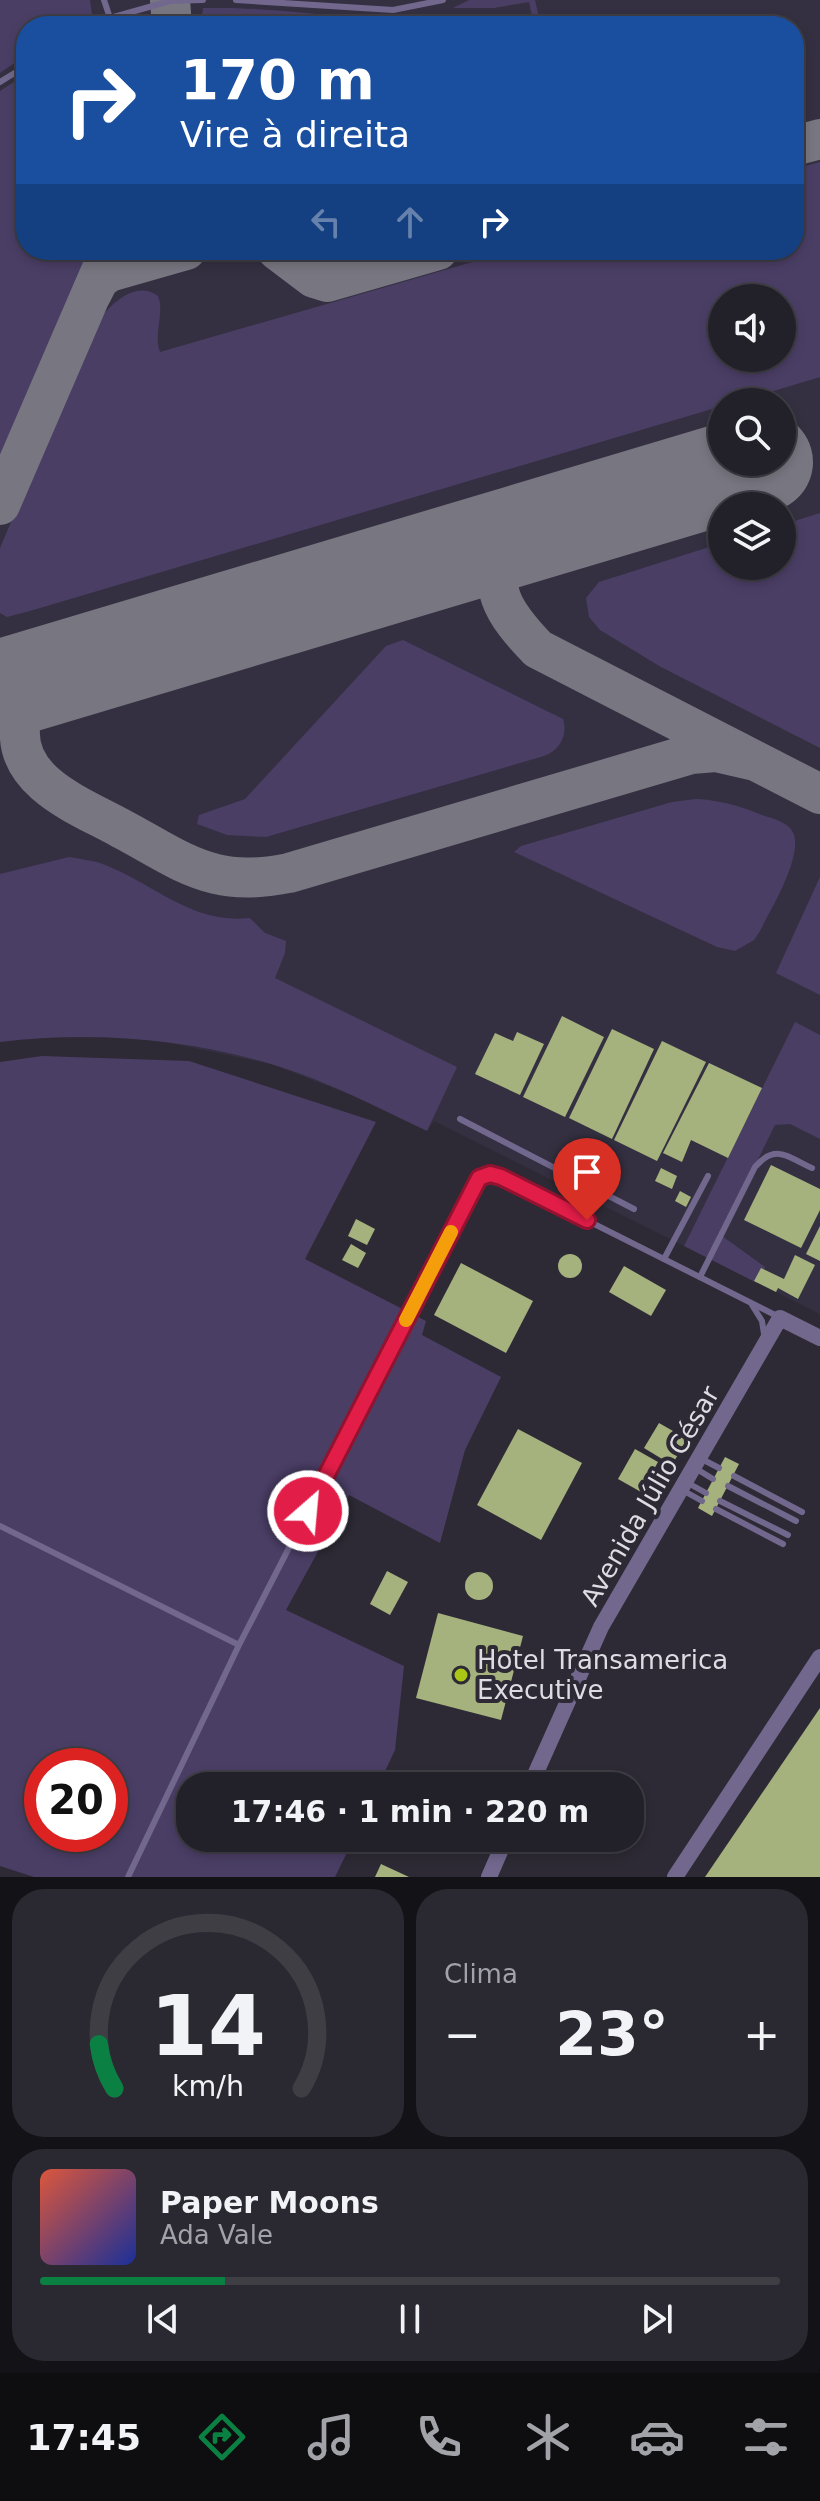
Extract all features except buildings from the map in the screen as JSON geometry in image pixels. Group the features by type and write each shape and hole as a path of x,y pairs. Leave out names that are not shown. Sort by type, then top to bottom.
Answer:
{"street":[{"path":"780,1318 820,1338"},
{"name":"Avenida Júlio César","path":"536,1772 601,1627 780,1318"},
{"path":"675,1877 820,1657"},
{"path":"489,1877 500,1852"}],"lane":[{"path":"117,16 170,1 203,0"},
{"path":"236,0 393,10 443,0"},
{"path":"391,0 393,10"},
{"path":"460,1119 634,1209"},
{"path":"700,1277 755,1167 767,1153 775,1152 812,1168"},
{"path":"128,1877 239,1645 473,1188 485,1175 501,1177 780,1318"},
{"path":"664,1259 708,1176"},
{"path":"587,1220 601,1193"},
{"path":"750,1302 762,1321 764,1345"},
{"path":"691,1474 719,1468"},
{"path":"691,1474 713,1479"},
{"path":"691,1474 706,1493"},
{"path":"691,1474 702,1501"},
{"path":"734,1476 802,1512"},
{"path":"728,1486 796,1521"},
{"path":"720,1501 788,1535"},
{"path":"716,1509 783,1544"},
{"path":"0,1526 239,1645"}],"shaded area":[{"path":"0,0 820,0 820,1314 434,1121 427,1131 351,1095 271,1064 146,1038 41,1037 0,1042"},
{"path":"0,0 90,0 90,16 16,16 16,62 0,73"},
{"path":"469,0 535,0 539,16 532,16 529,2 494,8 453,8"},
{"path":"203,8 337,16 202,16"},
{"path":"16,81 16,260 90,260 0,465 0,91"},
{"path":"820,162 820,377 783,388 708,388 708,410 30,611 7,617 0,613 0,548 93,328 121,298 130,293 149,291 158,296 160,303 160,352 479,260 804,260 804,166"},
{"path":"820,513 820,748 661,667 600,630 589,617 586,598 599,582 708,547 708,580 796,580 796,521"},
{"path":"403,640 563,719 564,731 558,746 544,756 266,837 227,835 197,824 199,815 245,799 386,646"},
{"path":"696,799 730,804 777,820 790,828 795,837 795,850 786,879 760,931 754,940 735,951 717,947 514,852 521,846 672,802"},
{"path":"69,857 100,863 209,915 250,918 265,933 286,941 285,953 275,978 457,1067 427,1131 311,1078 271,1064 205,1048 102,1037 0,1042 0,874"},
{"path":"820,877 820,995 776,973"},
{"path":"795,1022 820,1035 820,1139 790,1124 775,1125 727,1222 722,1236 765,1267 757,1283 684,1246"},
{"path":"42,1056 189,1061 376,1122 305,1259 426,1321 422,1335 501,1377 465,1450 440,1543 349,1495 286,1610 404,1666 395,1750 385,1772 176,1772 176,1852 347,1852 335,1877 34,1877 0,1866 0,1062"}],"taxiway":[{"path":"170,0 171,16"},
{"path":"804,143 820,139"},
{"path":"0,505 106,260"},
{"path":"92,293 99,279 109,272 151,260"},
{"path":"290,260 314,278 327,282 403,260"},
{"path":"509,538 498,570 501,598 515,624 538,649 820,794"},
{"path":"68,670 36,694 22,719 22,748 29,765 40,779 89,812 191,866 234,877 289,873 691,754 716,752 751,760"}],"runway":[{"path":"0,690 716,476"}],"slow traffic":[{"path":"406,1320 451,1232"}],"place":[{"name":"Hotel Transamerica Executive","path":"461,1675"}],"route":[{"path":"308,1511 479,1178 490,1174 501,1177 587,1220"}]}
